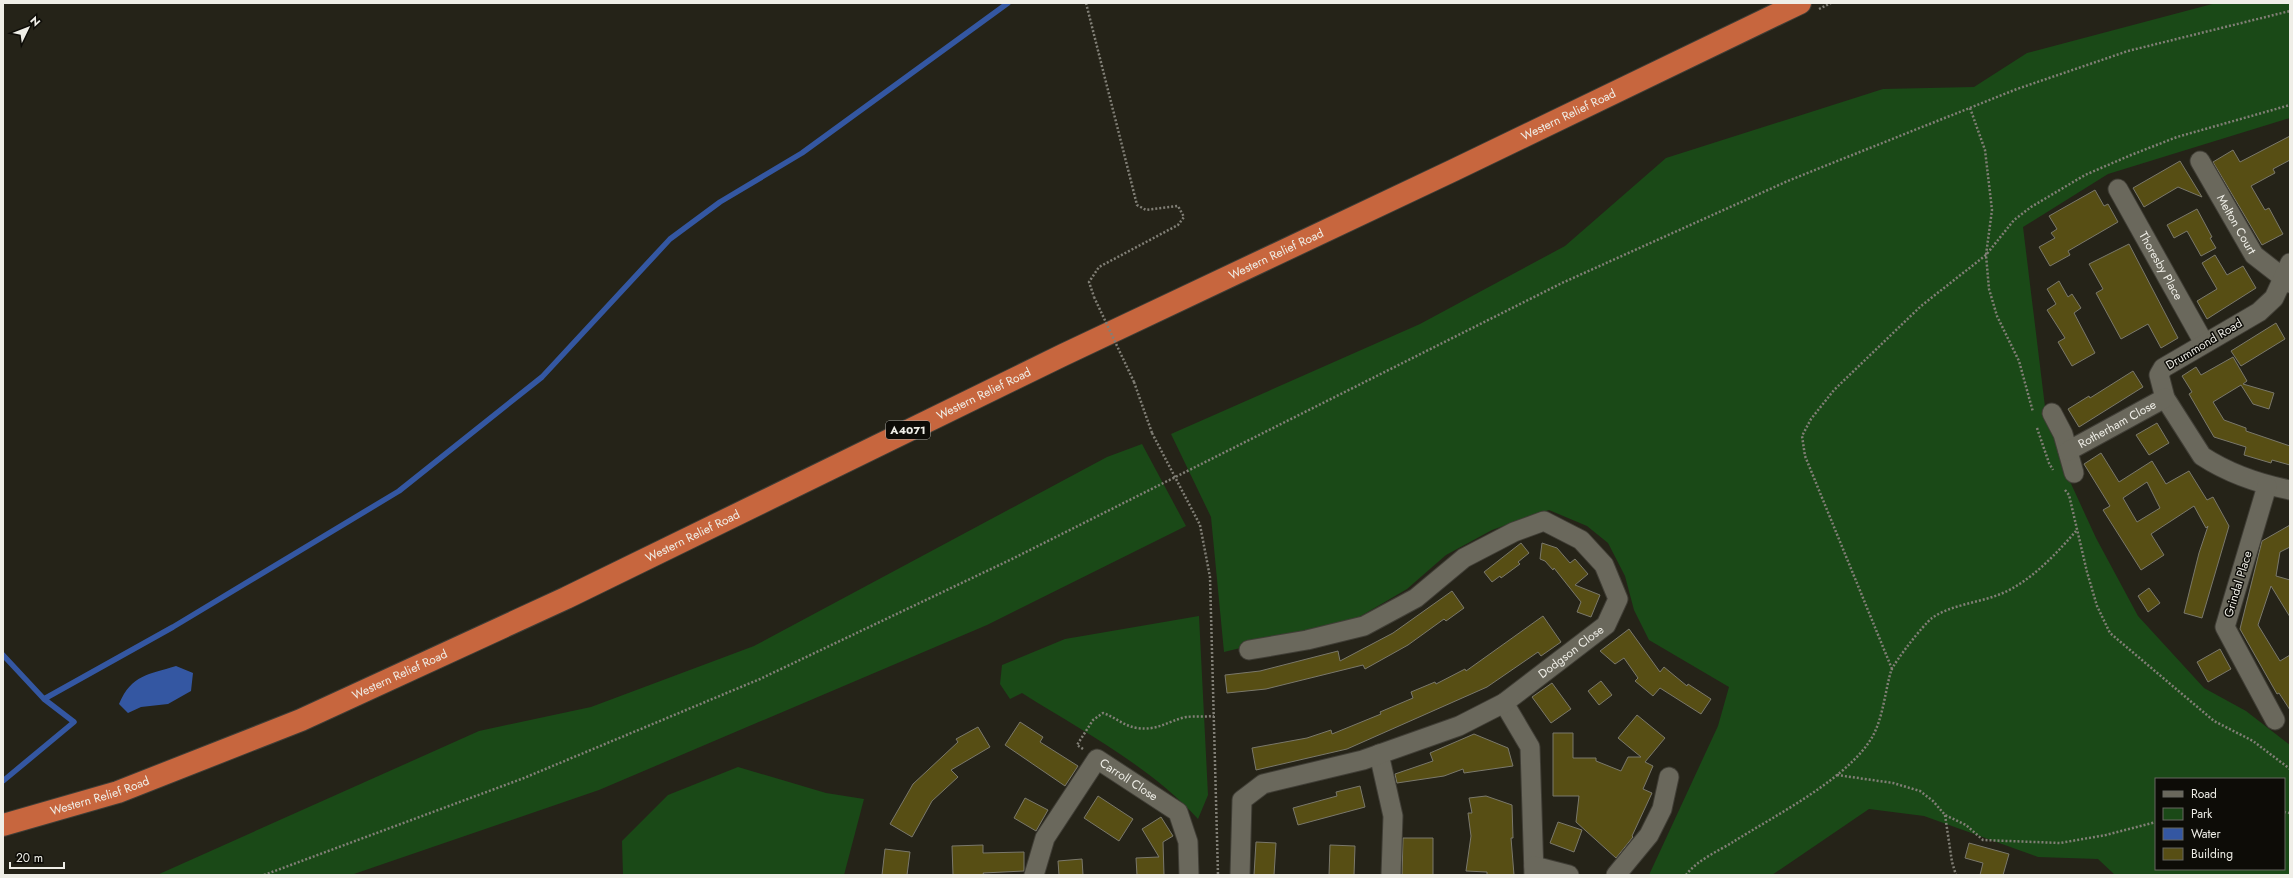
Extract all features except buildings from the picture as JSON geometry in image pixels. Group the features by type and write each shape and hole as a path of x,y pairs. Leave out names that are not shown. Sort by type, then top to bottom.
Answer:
{"highway":[{"name":"Western Relief Road","path":"3,824 118,792 301,720 566,598 1063,355 1454,170 1800,3"}],"street":[{"name":"Melton Court","path":"2200,162 2254,255 2288,274"},
{"name":"Thoresby Place","path":"2118,189 2204,343"},
{"name":"Drummond Road","path":"2288,274 2274,298 2259,312 2163,368 2159,374 2165,398 2202,456 2212,462 2267,486 2290,490"},
{"name":"Rotherham Close","path":"2068,451 2165,398"},
{"name":"Rotherham Close","path":"2043,416 2068,451 2068,479"},
{"name":"Grindal Place","path":"2267,486 2225,627 2274,720"},
{"name":"Dodgson Close","path":"1240,875 1242,800 1263,784 1379,754 1459,726 1504,703 1606,625 1618,599 1604,565 1581,540 1544,521 1514,532 1464,558 1416,598 1364,626 1307,640 1249,650"},
{"path":"1504,703 1530,747 1534,870 1569,875"},
{"path":"1379,754 1393,816 1390,875"},
{"name":"Carroll Close","path":"1034,875 1045,838 1097,759 1178,812 1188,842 1189,875"},
{"path":"1616,875 1649,836 1662,809 1669,777"}],"path":[{"path":"1086,3 1137,205 1146,210 1178,206 1184,217 1178,225 1098,267 1089,282 1134,382 1152,433 1200,525 1210,577 1218,875"},
{"path":"264,875 524,778 760,679 1012,559 1562,284 1790,180 2017,89 2128,51 2290,11"},
{"path":"1892,669 1805,456 1802,436 1811,419 1834,390 1864,362 1895,329 1921,306 1986,255 2014,220 2031,207 2096,170 2178,138 2290,105"},
{"path":"1970,108 1985,150 1992,210 1986,255 1989,289 1997,316 2043,416"},
{"path":"2037,426 2049,463 2056,474"},
{"path":"2068,479 2069,495 2076,531 2097,606 2110,633 2214,721 2253,741 2290,769"},
{"path":"1686,875 1725,846 1837,776 1867,745 1882,712 1892,669 1920,630 1932,618 1962,605 2003,593 2030,577 2059,551 2076,531"},
{"path":"1097,759 1077,746 1093,720 1103,712 1115,717 1126,725 1138,728 1162,727 1185,717 1214,716"},
{"path":"1837,776 1893,783 1920,791 1945,815 1966,825 1983,840 1998,842 2060,843 2106,835 2155,822"},
{"path":"1945,815 1949,849 1956,875"}],"green space":[{"path":"2216,3 2290,3 2290,118 2108,174 2023,227 2046,415 2067,475 2096,538 2138,616 2204,688 2246,711 2290,745 2290,875 2115,875 2098,859 2038,857 1924,816 1869,809 1772,875 1649,875 1718,726 1729,687 1649,640 1634,610 1625,576 1608,543 1587,526 1549,510 1492,530 1446,555 1407,589 1354,620 1224,652 1211,517 1171,434 1420,324 1565,246 1666,158 1883,89 1974,87 2027,53"},
{"path":"1142,444 1186,526 987,625 599,790 351,875 157,875 479,731 591,707 754,646 1107,457"},
{"path":"1199,616 1208,795 1198,819 1159,782 1114,750 1022,693 1010,699 1000,684 1002,665 1065,639"},
{"path":"738,767 826,793 864,799 844,875 623,875 622,841 668,795"}],"water":[{"path":"176,666 193,673 191,691 168,704 141,707 128,713 119,704 124,694 135,681 149,674"}],"waterway":[{"path":"3,781 74,722 44,699 173,627 399,491 542,377 670,239 720,202 802,153 1008,3"},
{"path":"3,655 44,699"}]}
